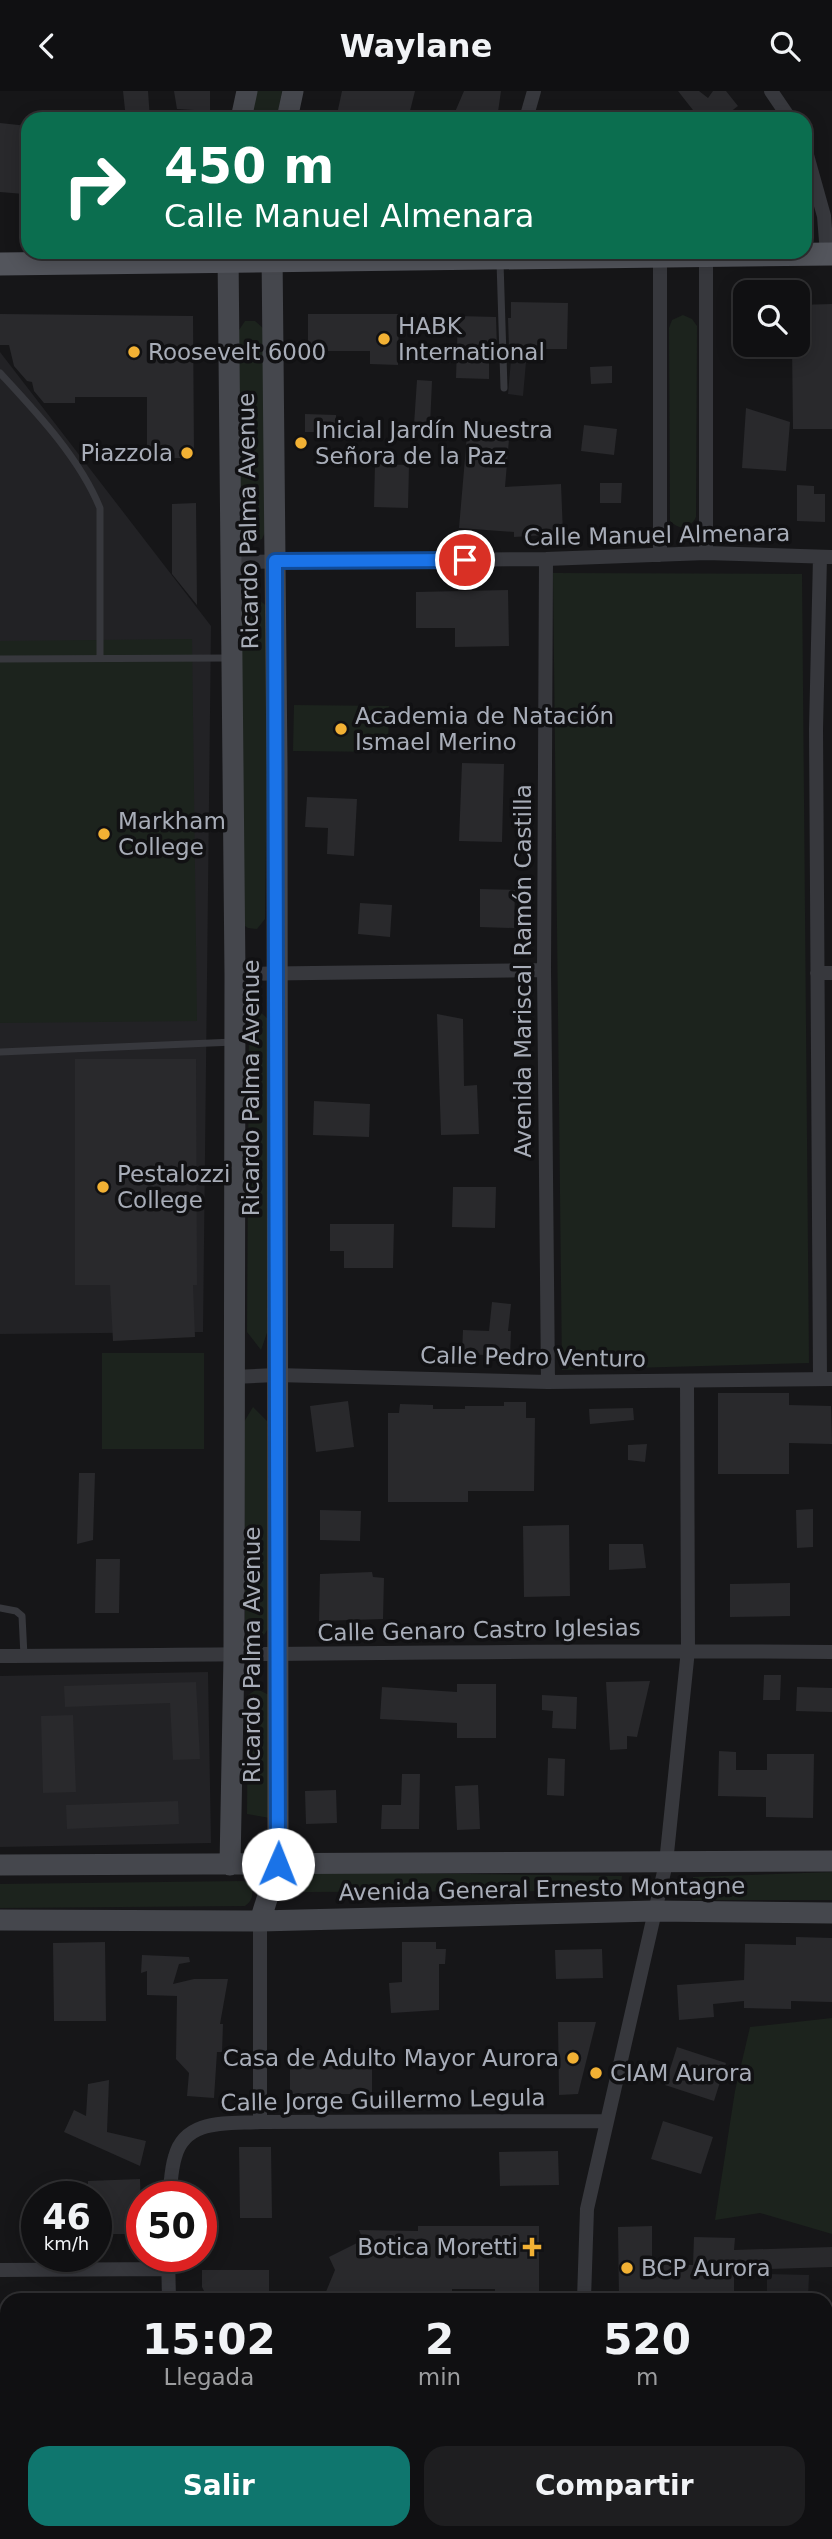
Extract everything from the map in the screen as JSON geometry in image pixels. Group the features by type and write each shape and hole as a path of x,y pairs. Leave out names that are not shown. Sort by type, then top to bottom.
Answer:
{"main road":[{"path":"242,112 247,91"},
{"path":"288,112 293,91"},
{"path":"0,264 163,259"},
{"name":"Ricardo Palma Avenue","path":"228,259 235,974 234,1656 230,1865"},
{"name":"Ricardo Palma Avenue","path":"260,1921 278,1864 277,973 272,259"},
{"name":"Avenida General Ernesto Montagne","path":"0,1865 832,1861"},
{"name":"Avenida General Ernesto Montagne","path":"0,1920 260,1921 654,1911 832,1913"}],"street":[{"path":"528,112 534,91"},
{"path":"771,91 785,112"},
{"path":"812,173 824,216 829,254"},
{"path":"660,259 660,555"},
{"path":"706,259 706,553"},
{"name":"Calle Manuel Almenara","path":"231,562 546,559 706,553 826,557"},
{"path":"826,557 816,729 824,973 826,1379"},
{"name":"Avenida Mariscal Ramón Castilla","path":"546,559 544,969 548,1382"},
{"path":"235,974 544,969"},
{"name":"Calle Pedro Venturo","path":"233,1377 276,1375 548,1382 826,1379"},
{"path":"584,2293 587,2209 666,1863 688,1650 687,1382"},
{"name":"Calle Genaro Castro Iglesias","path":"0,1656 688,1650 832,1652"},
{"path":"260,1921 260,2122"},
{"name":"Calle Jorge Guillermo Legula","path":"171,2181 175,2156 185,2135 206,2125 260,2122 606,2121"},
{"path":"0,2270 126,2264"},
{"path":"168,2272 169,2293"}],"lane":[{"path":"504,388 508,259"},
{"path":"0,373 72,458 93,490 100,508 100,658"},
{"path":"0,659 232,658"},
{"path":"0,1052 235,1042"},
{"path":"0,1608 16,1611 22,1616 24,1656"}],"shaded area":[{"path":"255,91 282,91 278,112 251,112"},
{"path":"683,315 692,319 697,326 696,517 691,524 681,527 670,521 669,328 672,320"},
{"path":"245,321 255,321 263,328 265,532 262,539 255,542 243,541 240,534 237,333"},
{"name":"Markham College","path":"0,352 211,626 203,1332 0,1334"},
{"path":"511,360 526,362 523,396 508,394"},
{"path":"553,573 802,574 809,1363 562,1370"},
{"path":"258,599 269,608 265,919 257,929 242,924 241,611 246,601"},
{"name":"Markham College","path":"192,639 197,1021 0,1023 0,641"},
{"name":"Academia de Natación Ismael Merino","path":"294,705 389,706 388,752 293,751"},
{"path":"252,1004 268,1019 268,1330 261,1350 247,1332 249,1017"},
{"path":"102,1353 204,1353 204,1449 102,1449"},
{"path":"253,1407 267,1421 268,1629 259,1642 245,1626 244,1422"},
{"path":"208,1672 211,1843 0,1847 0,1676"},
{"path":"257,1689 269,1695 270,1818 247,1814 248,1695"},
{"path":"301,1872 622,1876 620,1891 304,1892"},
{"path":"832,1872 832,1900 692,1900 693,1877"},
{"path":"244,1881 250,1884 252,1894 245,1906 0,1908 0,1884"},
{"path":"832,2018 832,2234 760,2213 715,2220 735,2091 750,2027"},
{"path":"767,2274 809,2275 808,2293 767,2293"}],"building":[{"path":"123,91 148,91 150,112 125,112"},
{"path":"174,91 210,91 210,111 177,109"},
{"path":"342,91 415,91 410,112 338,112"},
{"path":"464,91 501,91 498,112 455,112"},
{"path":"678,91 699,91 708,98 713,91 726,91 738,106 730,112 694,112"},
{"path":"0,123 21,125 21,194 0,192"},
{"path":"511,302 568,303 567,349 509,349 508,318 511,318"},
{"path":"832,304 832,429 793,429 792,357 810,357 810,305"},
{"path":"0,314 193,316 194,458 147,458 147,397 75,397 75,403 44,403 34,391 32,382 27,381 14,366 9,345 0,345"},
{"path":"308,314 399,314 398,365 370,364 370,351 308,351"},
{"path":"458,316 496,317 497,349 489,349 489,379 456,378"},
{"path":"612,366 612,383 591,384 590,367"},
{"path":"417,380 432,381 430,426 414,425"},
{"path":"746,408 790,422 786,471 742,468"},
{"path":"305,414 336,415 336,432 305,432"},
{"path":"584,425 617,429 614,455 581,451"},
{"path":"467,435 509,439 505,487 561,484 563,534 514,537 514,532 459,528"},
{"path":"375,464 409,465 408,508 374,507"},
{"path":"600,483 622,483 621,503 600,503"},
{"path":"797,485 814,486 814,494 825,494 825,522 797,521"},
{"path":"196,503 197,605 172,574 172,504"},
{"path":"508,590 509,646 455,647 455,628 416,628 416,592"},
{"path":"462,763 504,764 502,842 459,841"},
{"path":"307,797 357,799 354,856 327,854 328,828 305,827"},
{"path":"480,889 515,890 514,928 480,927"},
{"path":"360,903 392,905 390,937 358,934"},
{"path":"437,1014 463,1019 464,1086 477,1085 479,1134 441,1135"},
{"path":"75,1059 196,1059 197,1285 193,1285 195,1337 113,1341 110,1285 75,1285"},
{"path":"314,1101 370,1104 369,1137 313,1135"},
{"path":"453,1187 496,1187 495,1228 452,1227"},
{"path":"330,1224 394,1224 393,1268 344,1268 344,1251 330,1251"},
{"path":"492,1302 511,1304 508,1331 511,1331 510,1356 462,1354 463,1330 489,1331"},
{"path":"718,1393 789,1393 789,1405 831,1406 832,1444 789,1443 789,1474 718,1474"},
{"path":"348,1401 354,1447 316,1452 310,1406"},
{"path":"504,1402 526,1402 526,1418 535,1418 534,1491 468,1491 468,1502 388,1502 388,1413 399,1413 400,1404 433,1405 433,1409 465,1409 465,1406 504,1406"},
{"path":"633,1408 634,1420 590,1424 589,1409"},
{"path":"647,1444 645,1462 628,1460 628,1445"},
{"path":"79,1473 95,1473 93,1540 77,1544"},
{"path":"813,1509 813,1547 797,1548 796,1510"},
{"path":"320,1510 361,1511 360,1541 320,1540"},
{"path":"569,1525 570,1596 524,1597 523,1526"},
{"path":"609,1544 643,1544 646,1568 609,1570"},
{"path":"96,1559 120,1559 119,1613 95,1613"},
{"path":"372,1572 373,1577 384,1578 383,1619 319,1621 320,1574"},
{"path":"790,1583 790,1616 730,1617 730,1584"},
{"path":"764,1675 781,1675 780,1700 763,1700"},
{"path":"650,1681 637,1737 627,1736 627,1749 610,1750 606,1682"},
{"path":"196,1682 200,1759 173,1760 170,1703 65,1707 64,1686"},
{"path":"457,1684 496,1684 496,1738 457,1738 457,1723 380,1719 382,1687 457,1692"},
{"path":"797,1687 832,1688 832,1712 796,1711"},
{"path":"542,1695 577,1697 576,1729 552,1728 553,1711 542,1710"},
{"path":"73,1715 76,1792 43,1793 41,1716"},
{"path":"719,1751 736,1752 736,1770 767,1770 767,1754 814,1754 813,1818 766,1817 766,1797 718,1796"},
{"path":"548,1758 565,1759 564,1796 547,1795"},
{"path":"402,1774 420,1774 419,1829 381,1829 382,1805 401,1805"},
{"path":"478,1785 480,1829 457,1830 455,1786"},
{"path":"336,1790 337,1823 306,1824 305,1791"},
{"path":"178,1801 179,1824 67,1829 66,1805"},
{"path":"796,1937 832,1938 832,2002 791,2001 791,2009 744,2008 744,2001 713,2004 714,2017 679,2020 677,1985 744,1980 745,1944 796,1945"},
{"path":"105,1942 106,2021 54,2021 53,1943"},
{"path":"402,1942 436,1942 436,1949 446,1949 445,1964 439,1964 439,2010 391,2013 389,1983 402,1982"},
{"path":"602,1949 603,1978 556,1979 555,1950"},
{"path":"142,1955 189,1957 190,1962 179,1964 173,1984 194,1979 228,1979 220,2024 223,2024 222,2052 217,2052 214,2098 187,2096 189,2073 176,2059 177,1996 147,1995 147,1971 141,1973"},
{"name":"Casa de Adulto Mayor Aurora","path":"558,2022 596,2022 578,2094 559,2095"},
{"path":"677,2047 726,2063 714,2101 665,2085"},
{"path":"290,2060 372,2060 372,2094 290,2094"},
{"path":"109,2080 107,2132 146,2141 140,2166 64,2132 74,2110 86,2116 88,2084"},
{"path":"663,2121 713,2137 701,2174 651,2159"},
{"path":"239,2147 271,2147 272,2218 240,2218"},
{"path":"558,2151 559,2185 500,2186 499,2152"},
{"path":"140,2179 126,2181 126,2234 112,2234 112,2181 88,2181"},
{"path":"418,2226 539,2226 539,2293 452,2289 452,2293 325,2293 335,2270 329,2257 363,2240 359,2230 418,2231"},
{"path":"652,2226 652,2264 693,2265 694,2237 735,2238 734,2250 832,2247 832,2267 734,2270 734,2293 619,2293 618,2227"},
{"path":"269,2270 269,2293 205,2293 202,2287 202,2272"}],"place":[{"name":"HABK International","path":"384,339"},
{"name":"Roosevelt 6000","path":"134,352"},
{"name":"Inicial Jardín Nuestra Señora de la Paz","path":"301,443"},
{"name":"Piazzola","path":"187,453"},
{"name":"Academia de Natación Ismael Merino","path":"341,729"},
{"name":"Markham College","path":"104,834"},
{"name":"Pestalozzi College","path":"103,1187"},
{"name":"Casa de Adulto Mayor Aurora","path":"573,2058"},
{"name":"CIAM Aurora","path":"596,2073"},
{"name":"Botica Moretti","path":"532,2247"},
{"name":"BCP Aurora","path":"627,2268"}],"route":[{"path":"278,1864 275,561 465,560"}]}
